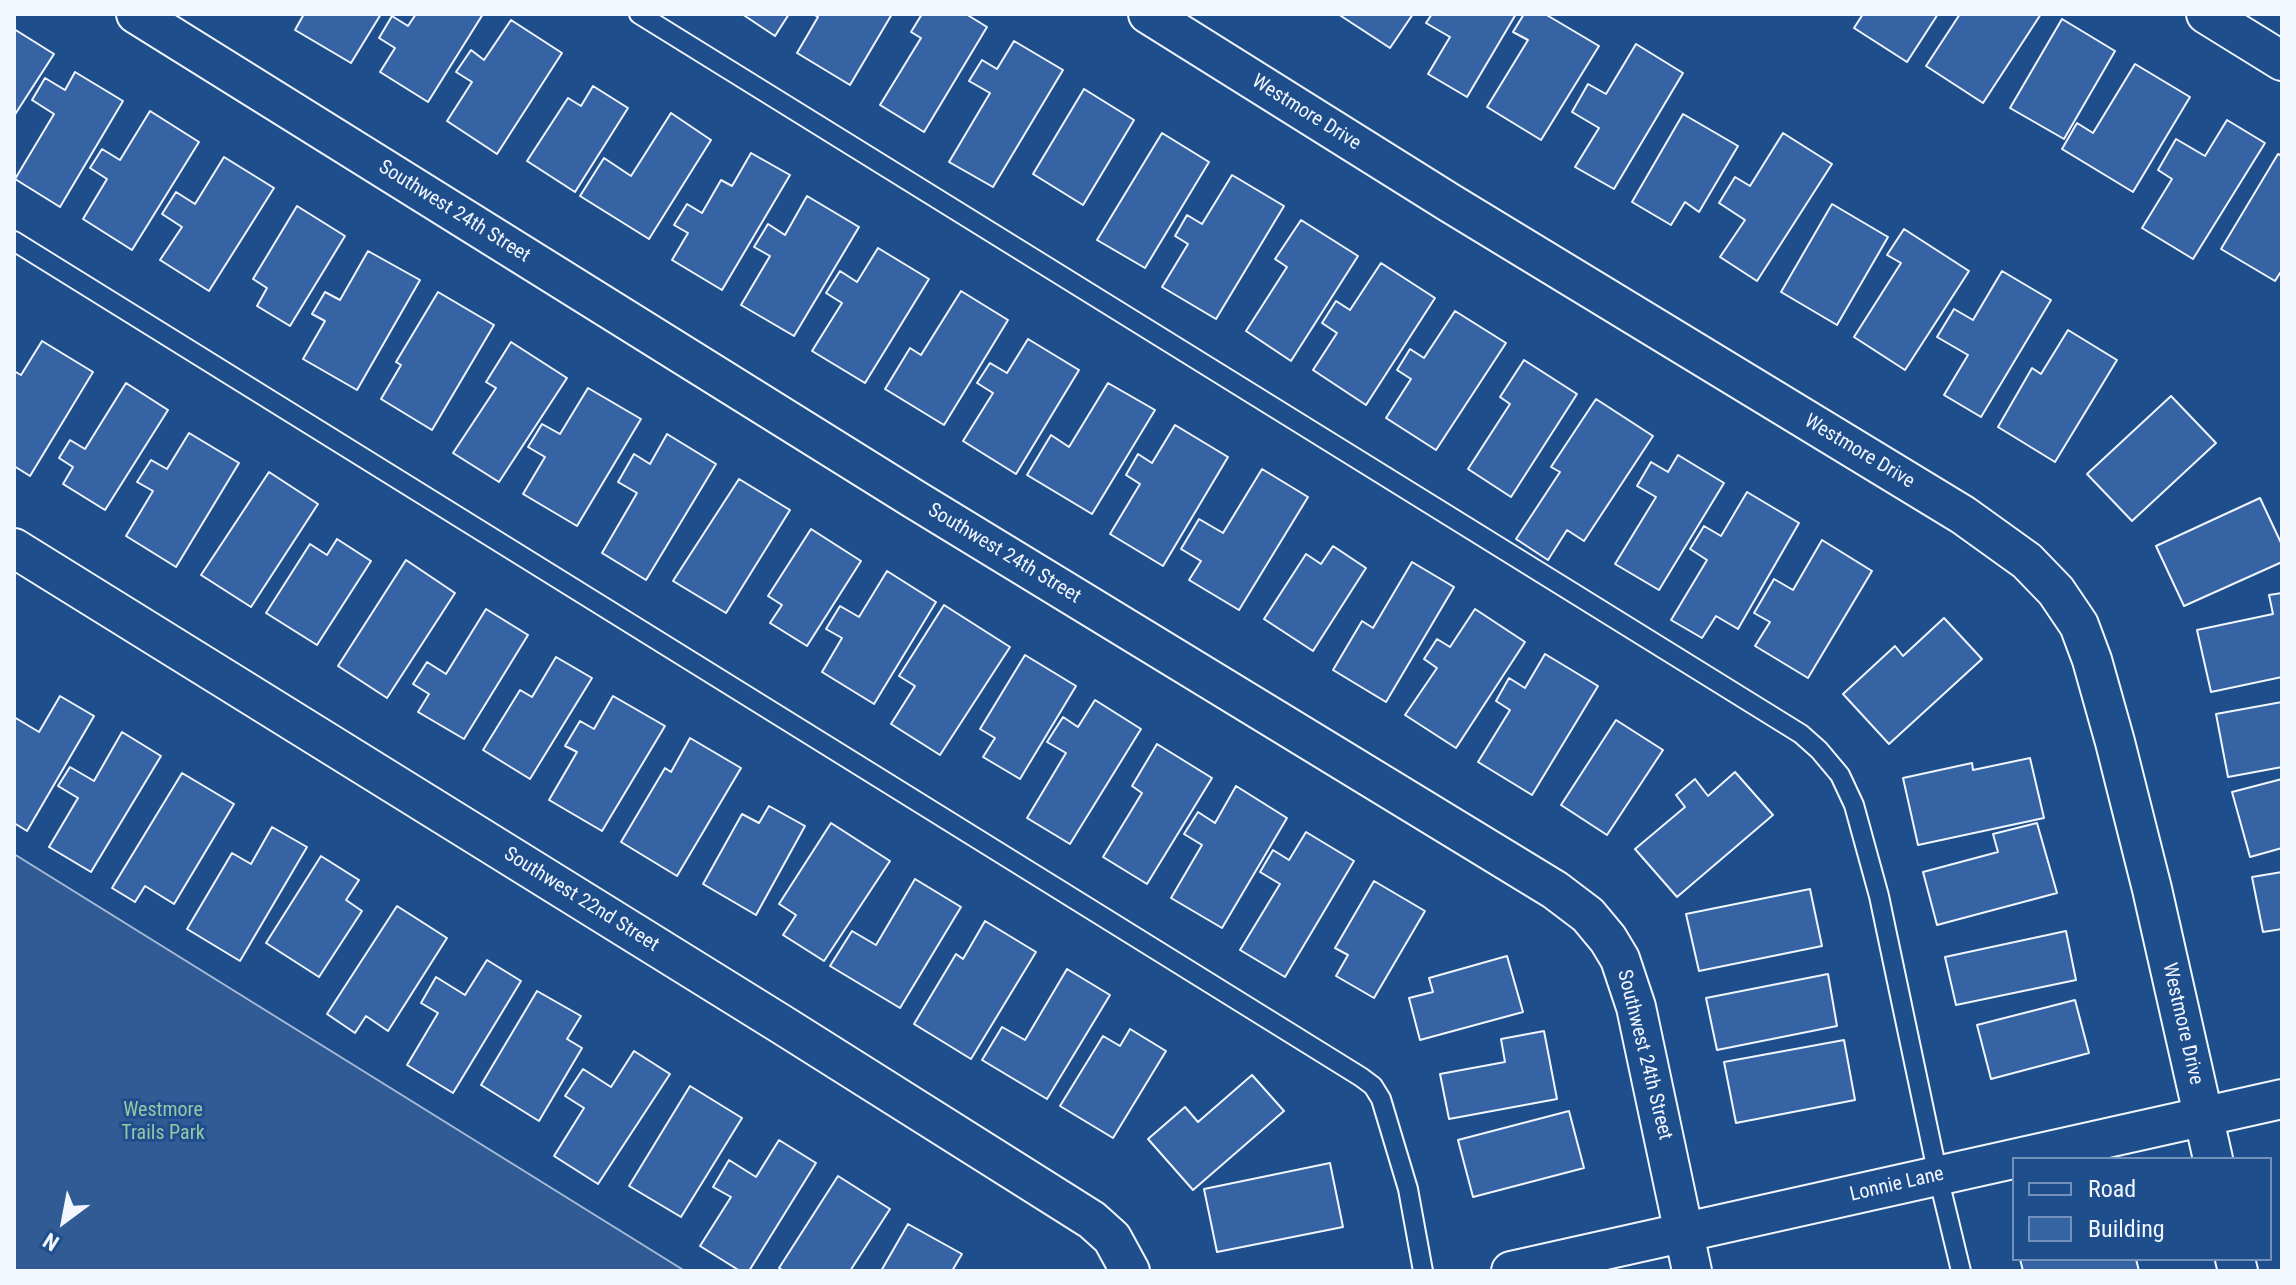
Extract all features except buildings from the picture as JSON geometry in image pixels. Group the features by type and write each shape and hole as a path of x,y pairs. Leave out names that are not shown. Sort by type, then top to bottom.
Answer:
{"street":[{"name":"Southwest 24th Street","path":"136,14 914,499 1555,890 1588,915 1620,959 1636,1007 1692,1271"},
{"name":"Westmore Drive","path":"1148,14 1450,203 1963,515 2027,561 2056,591 2079,625 2108,714 2152,889 2213,1157"},
{"path":"2206,14 2282,61"},
{"name":"Southwest 22nd Street","path":"14,548 1092,1220 1112,1238 1130,1271"},
{"name":"Lonnie Lane","path":"2022,1157 2282,1099"},
{"name":"Lonnie Lane","path":"1511,1271 2012,1159"}],"lane":[{"path":"639,14 1801,734 1819,750 1840,775 1854,805 1879,896 1961,1271"},
{"path":"14,241 1361,1077 1373,1086 1381,1099 1408,1189 1423,1271"}],"shaded area":[{"name":"Westmore Trails Park","path":"14,854 685,1271 14,1271"}]}
